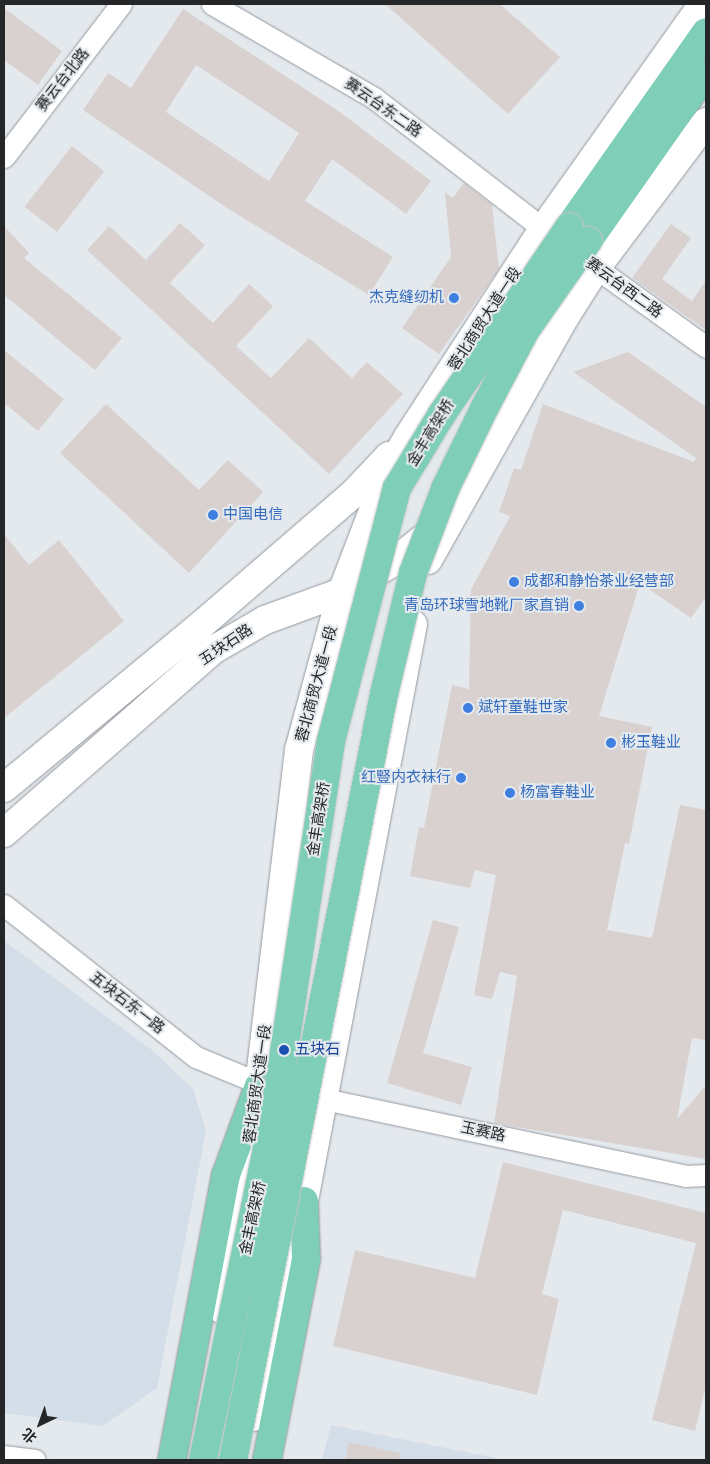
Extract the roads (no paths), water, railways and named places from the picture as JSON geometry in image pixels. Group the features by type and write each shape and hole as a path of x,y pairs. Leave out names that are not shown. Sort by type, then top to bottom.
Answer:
{"highway":[{"path":"566,232 706,32"},
{"name":"蓉北商贸大道一段","path":"566,232 706,74"},
{"name":"金丰高架桥","path":"203,1460 277,1098 331,741 398,488 442,414 566,232"},
{"name":"金丰高架桥","path":"233,1460 384,694 413,573 444,489 524,331 566,232"},
{"path":"172,1460 199,1309 226,1175 259,1086"},
{"path":"267,1460 306,1259 304,1201"}],"main road":[{"name":"蓉北商贸大道一段","path":"191,1460 259,1086 298,750 342,592 390,470 408,437 566,232 702,4"},
{"path":"244,1460 304,1201 424,568 450,517 596,268 706,122"},
{"name":"五块石路","path":"4,788 354,493 408,437"},
{"name":"五块石路","path":"4,833 213,650 265,620 342,592 394,562 450,517"}],"street":[{"name":"赛云台北路","path":"4,157 122,4"},
{"name":"赛云台东二路","path":"212,4 374,98 566,232"},
{"name":"赛云台西二路","path":"566,232 596,268 706,347"},
{"name":"五块石东一路","path":"4,905 196,1057 259,1086"},
{"name":"玉赛路","path":"259,1086 324,1098 685,1176 706,1175"},
{"path":"4,1456 35,1460"}],"place":[{"name":"杰克缝纫机","path":"454,298"},
{"name":"中国电信","path":"213,515"},
{"name":"成都和静怡茶业经营部","path":"514,582"},
{"name":"青岛环球雪地靴厂家直销","path":"579,606"},
{"name":"斌轩童鞋世家","path":"468,708"},
{"name":"彬玉鞋业","path":"611,743"},
{"name":"红豎内衣袜行","path":"461,778"},
{"name":"杨富春鞋业","path":"510,793"},
{"name":"五块石","path":"284,1050"}]}
